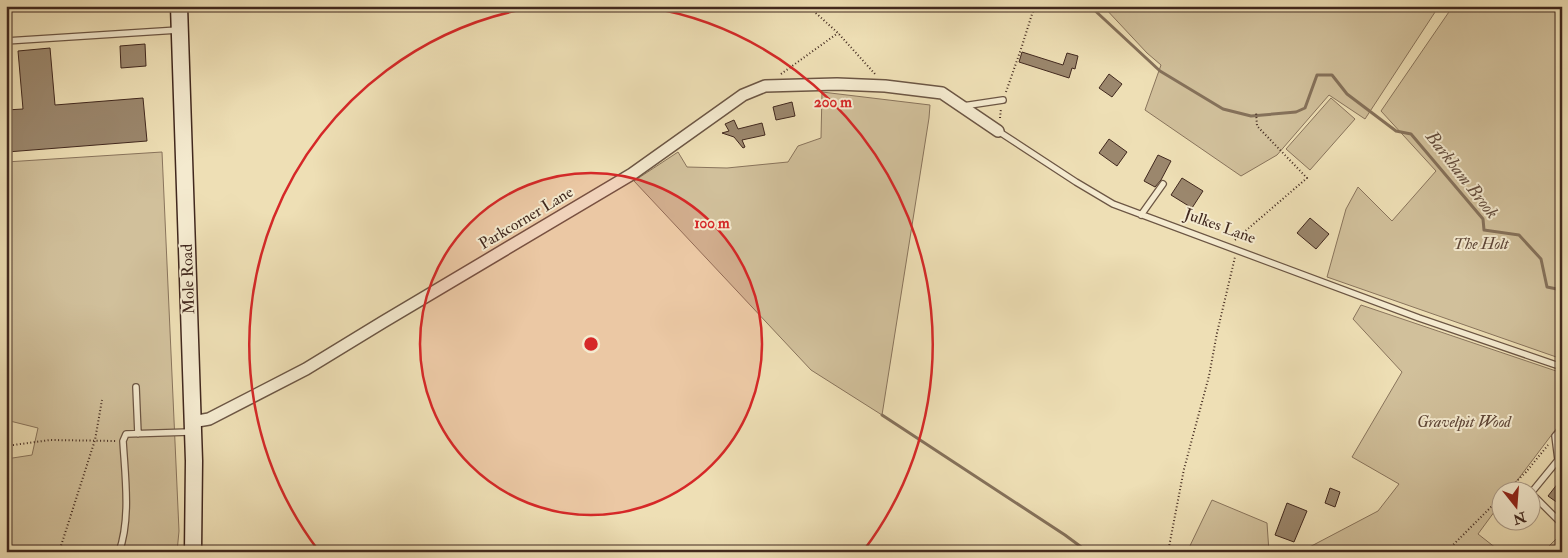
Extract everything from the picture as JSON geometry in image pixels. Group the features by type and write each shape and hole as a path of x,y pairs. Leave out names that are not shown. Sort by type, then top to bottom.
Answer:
{"main road":[{"name":"Mole Road","path":"179,6 192,427 193,552"}],"street":[{"name":"Parkcorner Lane","path":"192,427 306,369 632,174 743,95 765,86 837,84 885,86"},
{"name":"Julkes Lane","path":"885,86 942,93 998,131"}],"lane":[{"path":"6,41 180,30"},
{"path":"962,106 1003,100"},
{"name":"Julkes Lane","path":"998,131 1113,204 1419,318 1562,367"},
{"path":"1141,214 1163,184"},
{"path":"136,387 138,434"},
{"path":"119,552 124,539 126,490 123,441 126,434 192,427"},
{"path":"1562,428 1555,436 1558,460 1531,493 1562,524"}],"path":[{"path":"808,6 838,33 885,86"},
{"path":"998,131 1003,100 1036,6"},
{"path":"765,86 838,33"},
{"path":"1228,246 1307,178 1257,126 1256,112"},
{"path":"1168,552 1184,470 1209,376 1237,250"},
{"path":"59,552 95,440 102,400"},
{"path":"1518,480 1555,436"},
{"path":"6,446 35,441 123,441"},
{"path":"1446,552 1490,508"}],"green space":[{"path":"1103,6 1439,6 1365,119 1329,95 1277,155 1241,176 1145,110 1161,65 1147,53"},
{"name":"The Holt","path":"1453,6 1562,6 1562,359 1327,277 1346,209 1358,187 1392,221 1436,171 1381,111"},
{"path":"822,92 930,105 882,415 811,370 634,181 678,152 687,167 727,168 788,162 798,146 821,138"},
{"path":"1331,98 1355,119 1310,170 1286,149"},
{"path":"162,152 179,531 177,552 6,552 6,459 32,455 38,428 6,420 6,162"},
{"name":"Gravelpit Wood","path":"1361,305 1562,373 1562,421 1518,480 1490,480 1490,518 1478,534 1501,552 1300,552 1378,511 1399,484 1352,457 1402,372 1353,319"},
{"path":"1212,500 1267,523 1269,552 1187,552"},
{"path":"1561,534 1562,552 1543,552"}],"building":[{"path":"145,44 146,66 121,68 120,46"},
{"path":"50,48 55,105 143,98 147,141 7,152 6,110 23,109 18,51"},
{"path":"1022,52 1063,65 1067,53 1078,56 1075,69 1072,68 1069,78 1019,62"},
{"path":"1109,74 1122,84 1112,97 1099,88"},
{"path":"792,102 795,116 776,120 773,107"},
{"path":"734,120 738,129 762,123 765,135 742,140 745,147 743,148 734,137 722,133 729,131 725,124"},
{"path":"1109,139 1127,152 1117,166 1099,153"},
{"path":"1158,155 1171,161 1155,187 1144,181"},
{"path":"1182,178 1203,191 1192,208 1171,195"},
{"path":"1310,218 1329,234 1316,249 1297,233"},
{"path":"1562,478 1562,506 1548,496"},
{"path":"1330,488 1340,492 1335,507 1325,503"},
{"path":"1287,503 1307,511 1294,542 1275,535"}],"waterway":[{"name":"Barkham Brook","path":"1090,6 1160,71 1223,109 1251,116 1296,112 1305,108 1317,75 1332,75 1347,94 1396,131 1411,134 1483,219 1484,230 1519,235 1541,259 1547,287 1562,290"},
{"path":"882,415 1088,552"}]}
